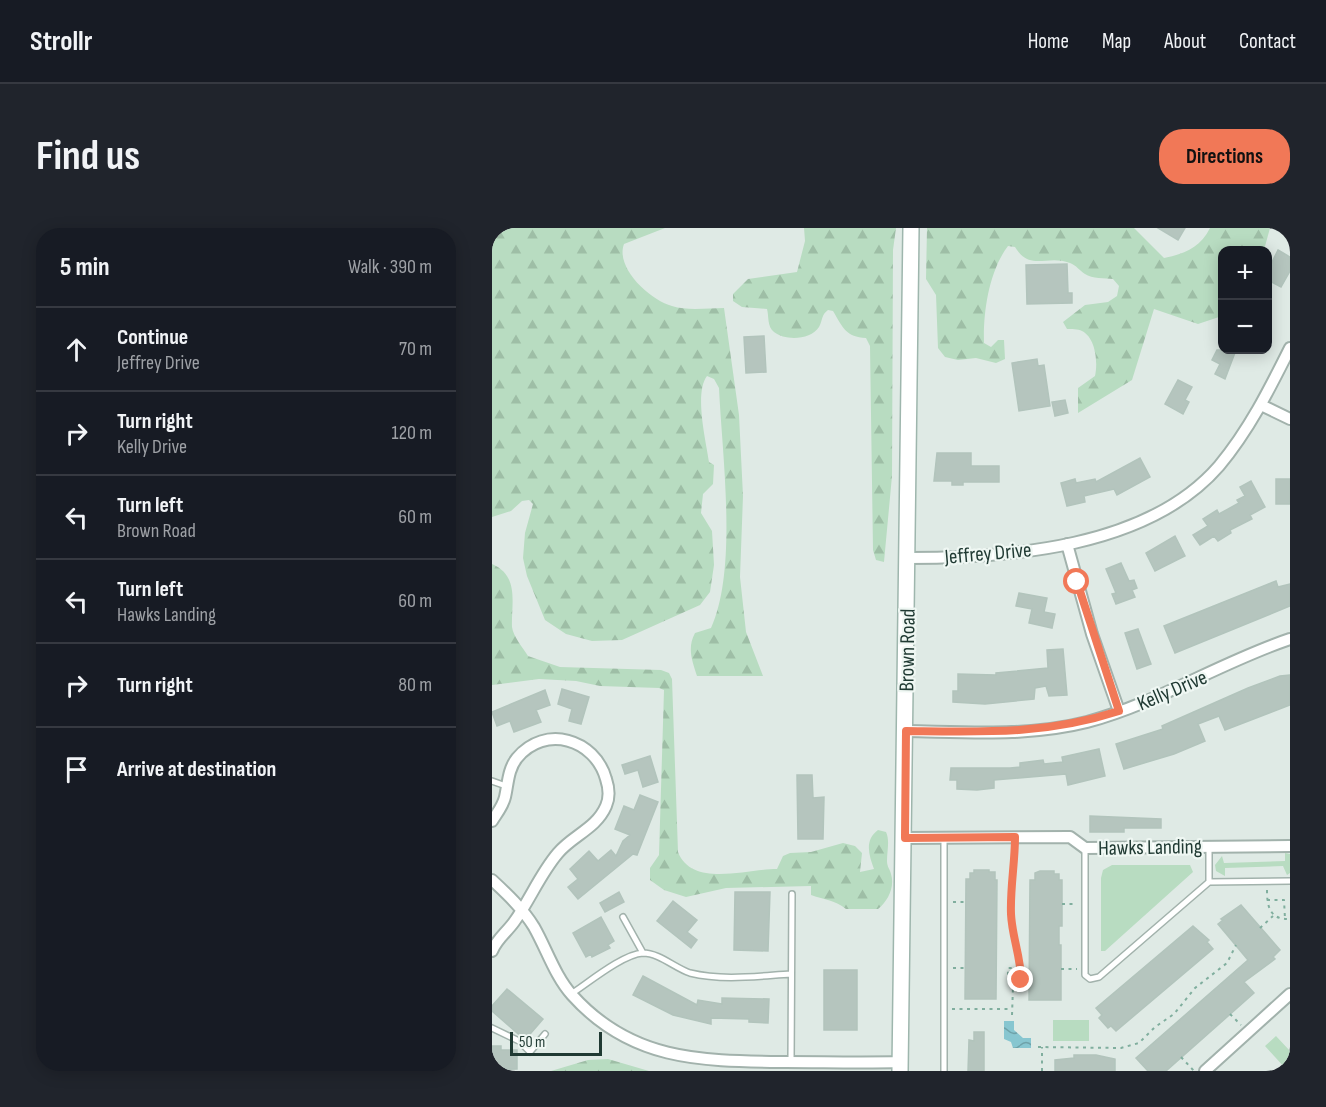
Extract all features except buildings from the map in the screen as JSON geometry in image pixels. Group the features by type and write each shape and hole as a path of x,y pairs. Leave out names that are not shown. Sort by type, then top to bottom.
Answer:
{"street":[{"name":"Brown Road","path":"900,1067 905,838 911,228"},
{"name":"Jeffrey Drive","path":"908,558 969,558 1067,544 1136,524 1183,499 1218,467 1245,433 1290,348"},
{"path":"1261,405 1290,419"},
{"path":"1067,544 1092,634 1119,711"},
{"name":"Kelly Drive","path":"906,731 984,733 1038,730 1087,722 1119,711 1290,639"},
{"path":"492,821 501,808 516,759 530,748 545,741 564,740 585,746 597,758 609,789 607,804 599,819 557,853 513,923 497,940 492,951"},
{"name":"Hawks Landing","path":"905,838 1070,837 1085,848 1290,846"},
{"path":"492,880 522,909 571,994 589,1014 623,1036 669,1054 705,1060 900,1067"},
{"path":"1205,1071 1290,994"}],"lane":[{"path":"492,782 506,786"},
{"path":"944,838 944,1071"},
{"path":"1209,846 1209,882"},
{"path":"1085,848 1085,975 1090,979 1099,978 1209,882 1290,881"},
{"path":"791,1062 792,894"},
{"path":"623,917 643,953"},
{"path":"571,994 630,957 643,953 654,955 688,972 711,977 791,974"},
{"path":"492,1028 508,1035 531,1052 545,1034"}],"path":[{"path":"1013,987 1019,983 1021,968 1012,932 1011,912 1015,837"},
{"path":"1267,881 1267,900 1274,916"},
{"path":"1267,900 1284,900 1285,919"},
{"path":"944,903 966,902"},
{"path":"1062,904 1085,904"},
{"path":"1274,916 1290,919"},
{"path":"1260,928 1274,916"},
{"path":"1042,1071 1040,1047 1121,1048 1139,1043 1174,1014 1194,988 1227,963 1236,945"},
{"path":"944,968 965,968"},
{"path":"1013,987 1008,984 1008,968 1021,968"},
{"path":"1061,969 1085,969"},
{"path":"1012,1015 1013,987"},
{"path":"944,1009 1012,1009"},
{"path":"1181,1058 1194,1071"}],"green space":[{"path":"492,228 665,228 624,244 623,253 629,273 645,290 663,303 678,308 724,308 739,415 743,496 740,577 746,632 763,676 697,676 692,659 691,644 695,633 711,628 719,603 726,544 725,478 719,388 714,379 707,376 701,394 702,418 709,462 714,465 713,484 703,494 701,513 712,531 714,565 710,592 700,605 622,640 592,641 566,634 545,620 527,576 523,558 525,533 533,504 529,500 522,501 511,511 492,517"},
{"path":"804,228 896,228 893,250 892,476 884,562 876,560 873,550 870,346 866,338 849,334 833,311 828,310 819,327 810,335 798,338 785,337 772,330 767,309 742,307 733,301 733,294 748,279 797,272 805,241"},
{"path":"927,228 1134,228 1164,258 1191,249 1201,241 1210,228 1270,228 1265,246 1218,246 1218,317 1198,324 1154,309 1132,380 1078,413 1078,388 1095,376 1095,351 1087,334 1080,330 1067,329 1063,322 1085,305 1108,302 1117,296 1119,286 1113,279 1088,276 1074,265 1062,261 1033,261 1027,259 1015,247 1008,246 996,267 986,305 984,343 991,347 998,340 1004,340 1005,359 996,363 976,358 958,360 945,357 938,348 936,295 926,279"},
{"path":"492,564 501,569 510,583 513,600 512,627 516,638 528,656 560,667 661,670 669,673 672,679 678,852 685,863 695,870 721,874 777,869 783,856 790,853 811,852 843,843 855,846 862,853 860,872 874,869 869,854 869,843 878,830 886,832 887,835 887,863 892,879 890,893 882,906 878,909 846,909 834,902 811,895 811,886 726,888 686,897 664,890 650,880 650,868 659,855 664,690 539,679 492,685"},
{"path":"1285,853 1290,854 1290,873 1287,875 1283,866 1225,868 1225,876 1216,871 1215,865 1222,856 1224,863 1285,861"},
{"path":"1112,865 1190,865 1193,872 1105,951 1101,951 1101,878 1103,870"},
{"path":"1053,1020 1089,1020 1089,1041 1053,1041"},
{"path":"1276,1036 1290,1051 1290,1063 1285,1068 1265,1046"},
{"path":"608,1059 649,1071 551,1071 588,1060"}],"water":[{"path":"1004,1021 1014,1021 1014,1030 1023,1038 1031,1038 1031,1048 1013,1048 1011,1042 1004,1039"}],"route":[{"path":"1021,980 1020,963 1012,932 1011,912 1015,837 905,838 906,731 984,733 1038,730 1087,722 1119,711 1092,634 1077,582"}]}
